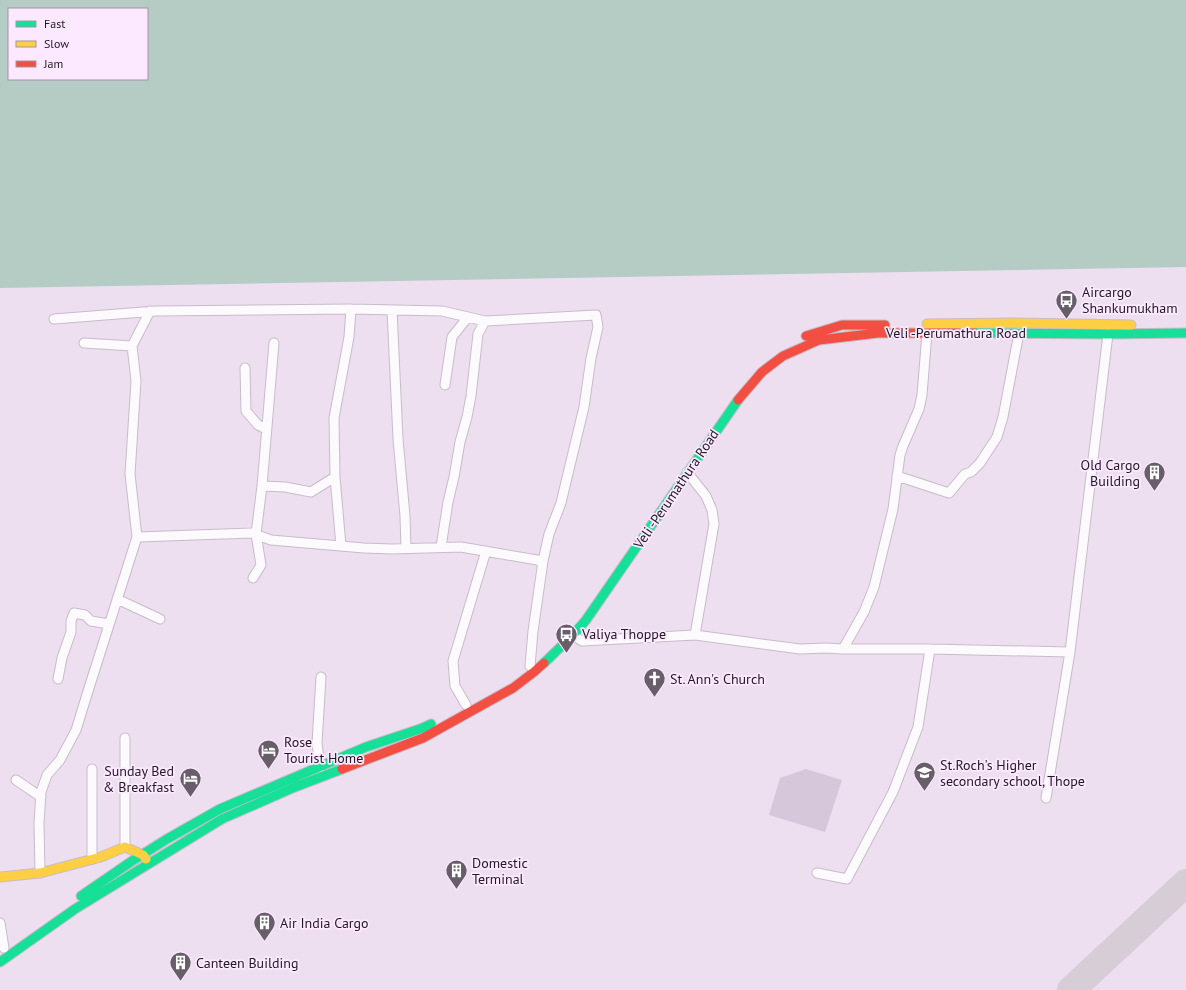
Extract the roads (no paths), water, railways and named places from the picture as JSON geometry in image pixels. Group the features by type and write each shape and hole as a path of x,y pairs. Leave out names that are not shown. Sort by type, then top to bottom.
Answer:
{"main road":[{"path":"702,436 734,391 768,359 780,350 813,333 842,325 1012,323 1186,326"},
{"name":"Veli -Perumathura Road","path":"0,962 75,909 222,819 295,787 424,738 512,688 534,672 569,634 586,620 683,467 741,395 762,372 783,356 819,340 878,333 1186,333"},
{"path":"2,950 126,865 220,808 371,746 420,730 517,677 569,634 580,614 622,552"},
{"path":"371,746 375,757"},
{"path":"0,877 40,873 101,857 125,847 143,855 149,863"}],"street":[{"path":"341,546 335,477 334,418 350,337 351,309"},
{"path":"54,318 150,311 351,309 442,311 485,321 596,316 598,327 591,358 584,406 562,497 549,534 543,561 533,631 530,666"},
{"path":"392,310 398,439 405,516 406,548"},
{"path":"40,873 39,823 41,792 47,775 60,760 76,730 137,537 130,474 136,381 132,346 150,311"},
{"path":"444,385 452,337 468,317"},
{"path":"441,547 460,442 471,396 478,334 485,321"},
{"path":"843,649 864,612 874,587 893,509 900,455 919,409 922,394 927,333"},
{"path":"897,476 948,493 965,474 971,472 980,463 997,437 1004,417 1019,333"},
{"path":"1046,798 1070,652 1108,334"},
{"path":"84,343 132,346"},
{"path":"253,578 261,565 256,534 262,486 274,344"},
{"path":"246,368 246,411 258,425 266,429"},
{"path":"683,467 706,496 712,510 714,524 695,635"},
{"path":"262,486 285,487 312,492 335,477"},
{"path":"137,537 252,533 271,540 364,548 461,547 543,561"},
{"path":"466,705 455,686 454,661 486,551"},
{"path":"117,599 160,619"},
{"path":"58,679 62,658 71,632 71,621 74,613 85,615 91,621 109,624"},
{"path":"569,634 582,641 695,635 800,649 930,649 1070,652"},
{"path":"817,873 847,879 893,792 918,727 930,649"},
{"path":"320,768 317,743 321,677"},
{"path":"125,738 125,847"},
{"path":"92,769 92,859"},
{"path":"16,780 41,797"},
{"path":"0,922 2,950"}],"place":[{"name":"Aircargo Shankumukham","path":"1066,320"},
{"name":"Old Cargo Building","path":"1155,492"},
{"name":"Valiya Thoppe","path":"567,654"},
{"name":"St. Ann's Church","path":"655,698"},
{"name":"Rose Tourist Home","path":"269,770"},
{"name":"St.Roch's Higher secondary school, Thope","path":"925,792"},
{"name":"Sunday Bed & Breakfast","path":"190,798"},
{"name":"Domestic Terminal","path":"456,890"},
{"name":"Air India Cargo","path":"264,942"},
{"name":"Canteen Building","path":"181,982"}]}
